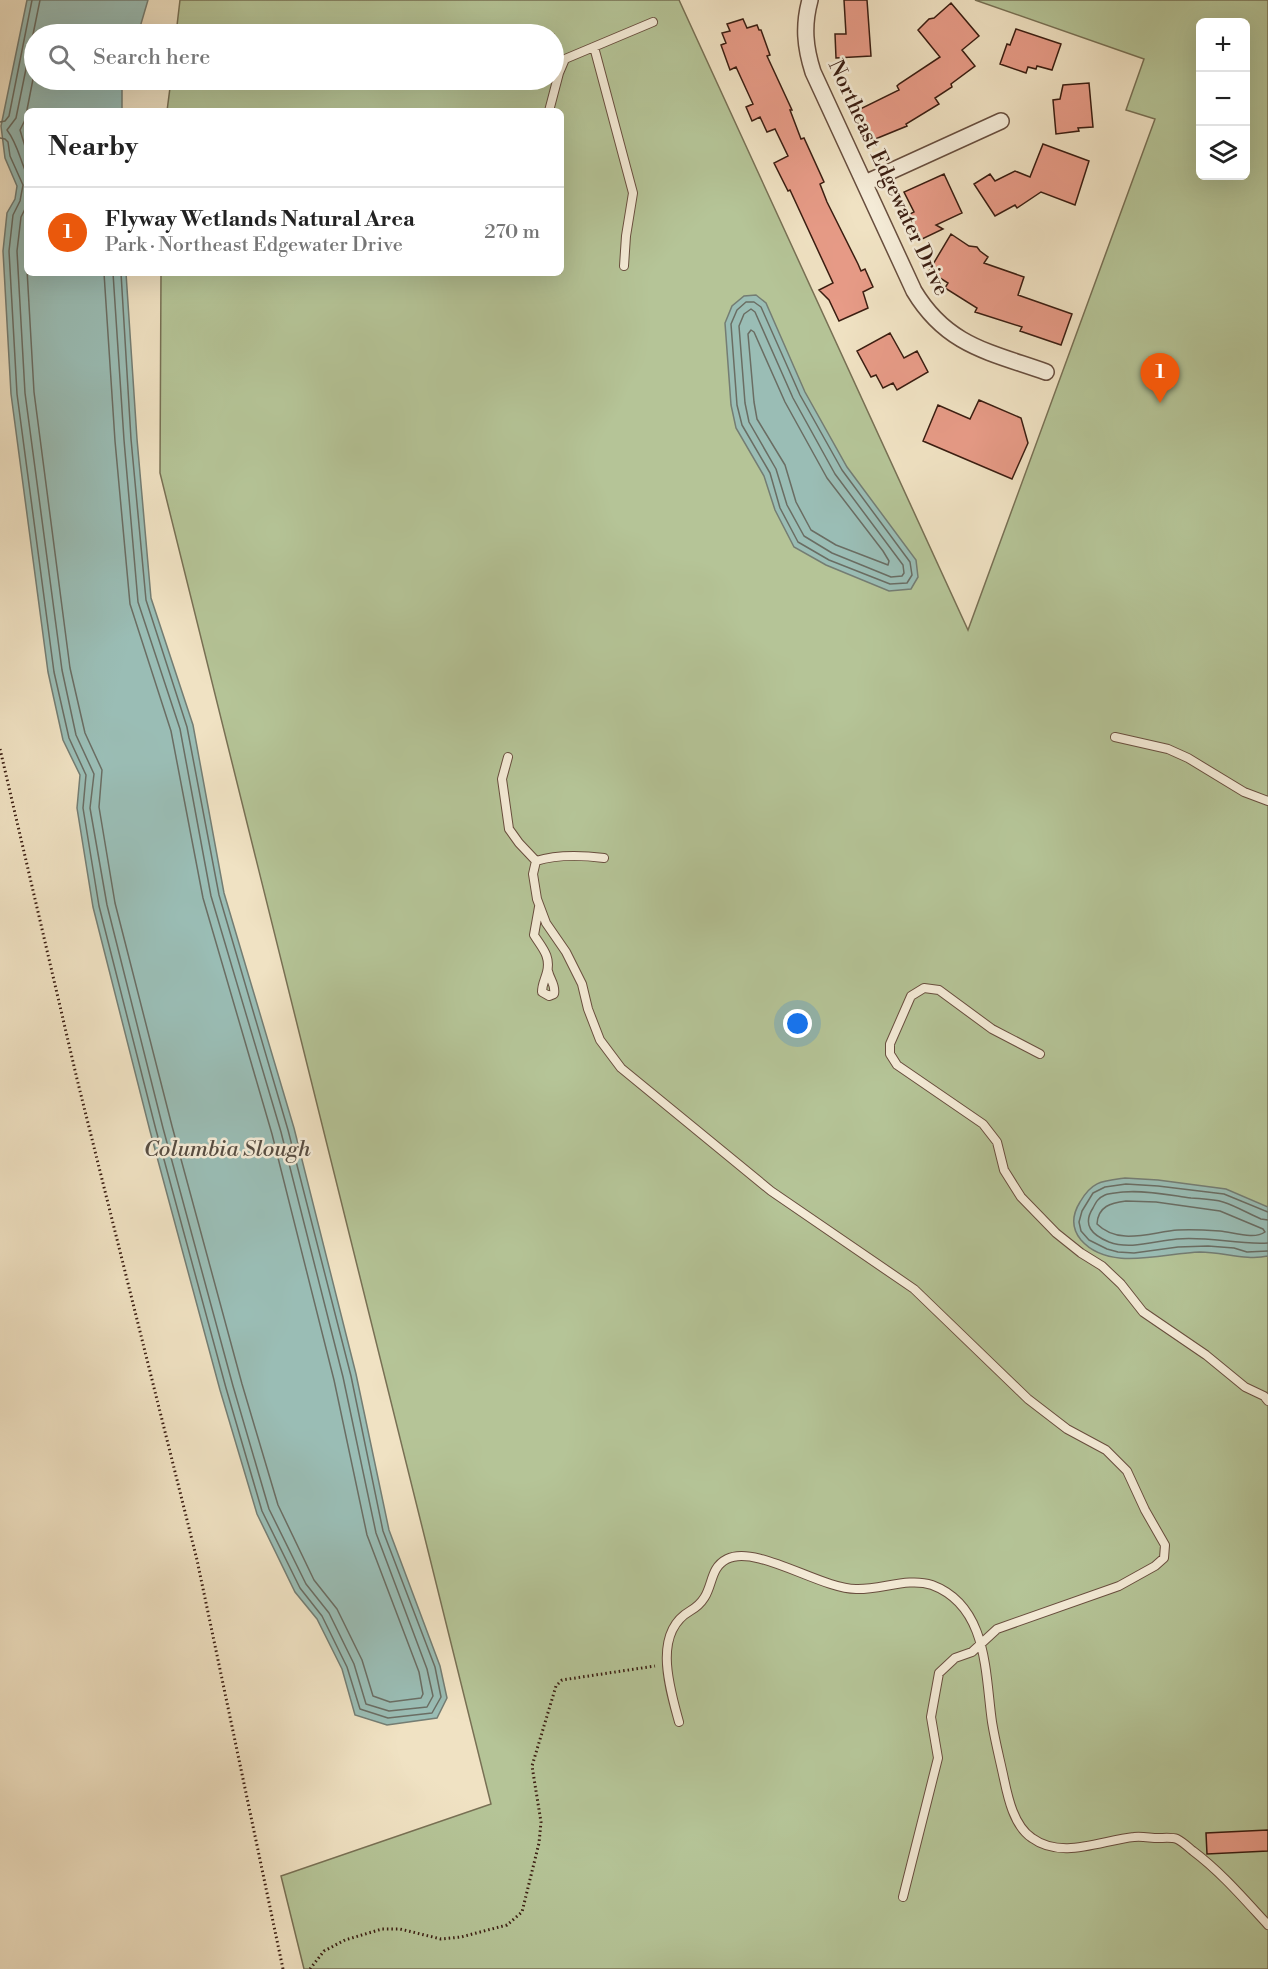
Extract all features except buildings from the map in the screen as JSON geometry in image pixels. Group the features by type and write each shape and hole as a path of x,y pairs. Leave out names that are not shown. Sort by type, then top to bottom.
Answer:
{"street":[{"name":"Northeast Edgewater Drive","path":"810,0 806,14 806,50 813,72 923,307 941,326 961,340 1046,372"},
{"path":"865,183 1001,121"}],"lane":[{"path":"564,61 653,22"},
{"path":"594,47 633,193 624,266"},
{"path":"550,108 555,90"},
{"path":"1115,737 1168,748 1244,792 1268,801"},
{"path":"508,757 502,779 509,829 536,861"},
{"path":"536,861 549,857 604,858"},
{"path":"536,861 533,874 539,906 546,923 566,952 582,984 588,1009 600,1040 621,1068 771,1191 914,1289 1028,1399 1067,1429 1106,1450 1127,1471 1145,1510 1165,1545 1164,1558 1155,1566 1119,1586 998,1629 972,1652 955,1658 939,1673 931,1717 938,1758 903,1897"},
{"path":"539,906 534,935 545,951 548,971"},
{"path":"1040,1054 992,1029 939,990 924,988 911,996 890,1044 890,1054 897,1065 983,1124 997,1142 1004,1170 1021,1197 1056,1233 1102,1266 1121,1284 1143,1312 1206,1354 1245,1387 1264,1396 1268,1401"},
{"path":"679,1722 666,1664 674,1628 685,1614 699,1606 707,1597 718,1565 729,1557 743,1556 762,1559 845,1588 876,1588 916,1582 932,1585 949,1594 968,1612 978,1631 992,1723 1008,1801 1023,1830 1032,1839 1054,1847 1082,1847 1135,1837 1177,1839 1215,1868 1268,1925"}],"path":[{"path":"0,749 77,1079 197,1560 283,1969"},
{"path":"310,1969 324,1951 345,1940 382,1929 400,1929 441,1939 461,1937 507,1926 522,1912 539,1843 541,1822 532,1766 556,1686 562,1680 666,1664"}],"green space":[{"path":"180,0 679,0 968,630 1155,119 1126,110 1144,59 975,0 1268,0 1268,1969 304,1969 281,1876 491,1804 160,473 161,276 564,276 564,108 167,108 170,90 564,90 564,24 177,24"}],"water":[{"name":"Columbia Slough","path":"27,0 148,0 141,24 24,24 24,90 122,90 122,108 24,108 24,276 126,276 151,598 193,725 224,893 294,1128 356,1374 389,1530 440,1666 447,1698 437,1718 387,1725 355,1715 342,1669 317,1619 295,1592 257,1514 220,1390 150,1131 93,907 77,808 80,775 63,740 48,672 11,394 3,251 7,213 15,199 17,186 5,158 1,126"},
{"path":"756,295 766,303 805,392 847,467 916,560 918,577 911,589 889,591 826,565 794,547 775,510 764,476 736,428 731,405 725,323 732,306 744,296"},
{"path":"1125,1178 1226,1189 1268,1207 1268,1256 1243,1257 1200,1252 1121,1258 1106,1256 1093,1250 1081,1240 1076,1231 1074,1217 1077,1207 1093,1186 1104,1181"}],"place":[{"name":"Flyway Wetlands Natural Area","path":"1160,403"}]}
